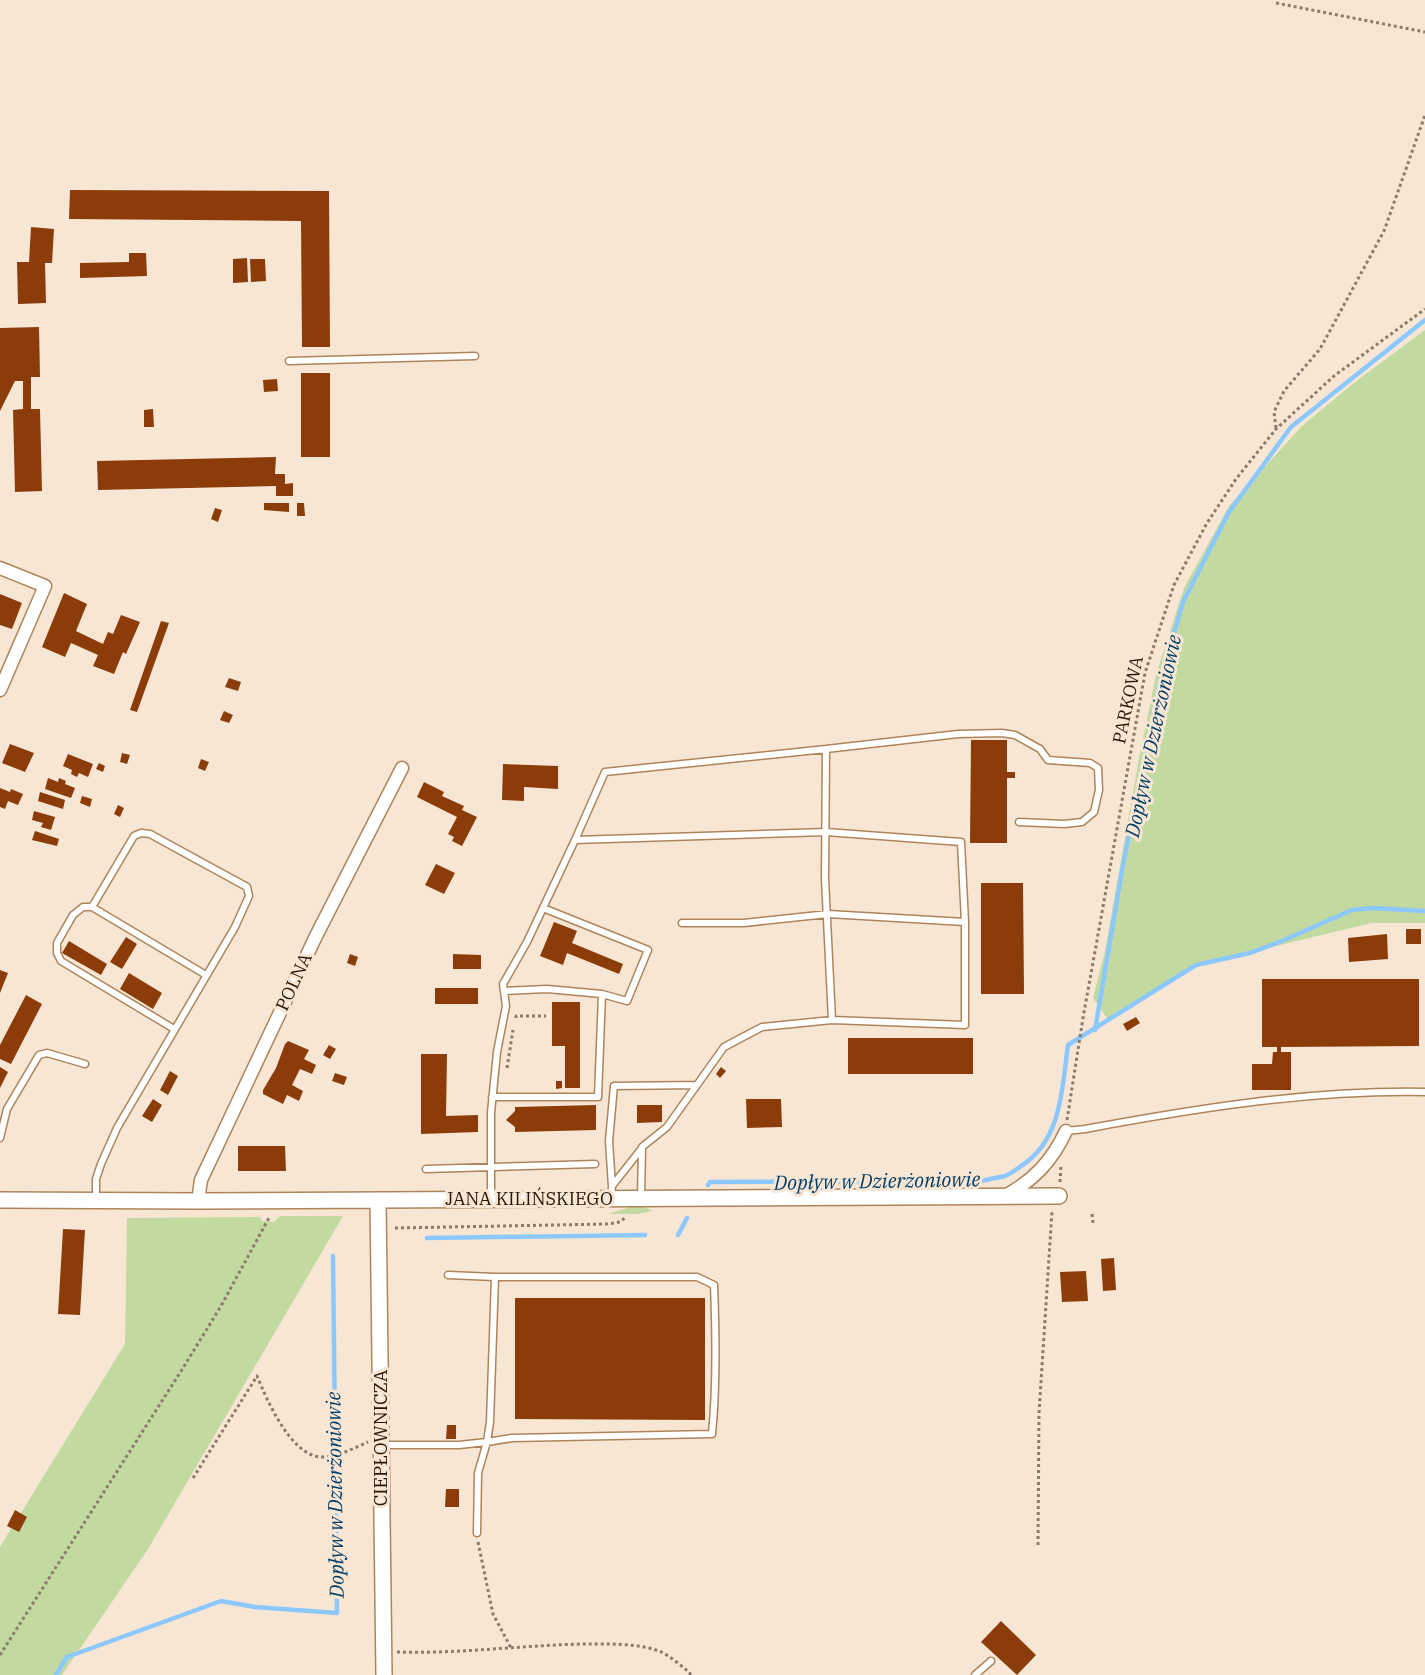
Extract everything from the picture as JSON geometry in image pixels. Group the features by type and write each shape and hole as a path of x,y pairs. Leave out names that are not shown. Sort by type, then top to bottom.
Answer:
{"street":[{"path":"0,568 45,586 0,690"},
{"name":"POLNA","path":"198,1201 201,1180 261,1052 316,936 402,768"},
{"path":"1005,1196 1037,1174 1057,1150 1066,1131"},
{"name":"JANA KILIŃSKIEGO","path":"0,1200 378,1200 490,1198 611,1192 640,1198 1055,1196"},
{"name":"CIEPŁOWNICZA","path":"378,1200 384,1675"}],"lane":[{"path":"289,361 475,356"},
{"path":"490,1198 492,1097 497,1052 506,1006 503,984 527,942 605,772 958,734 1002,733 1015,735 1040,749 1048,760 1090,763 1098,768 1099,790 1094,813 1082,822 1064,824 1019,822"},
{"path":"826,749 825,879 832,1020"},
{"path":"575,840 826,832 961,842 965,1025 832,1020 762,1027 724,1047 667,1127 642,1148 611,1192"},
{"path":"92,907 134,836 141,833 150,834 247,887 249,896 235,927 117,1128 96,1179 96,1200"},
{"path":"174,1029 61,961 57,953 57,943 73,915 83,907 92,907 206,975"},
{"path":"505,991 547,989 602,994 627,1001 648,950 543,908"},
{"path":"682,923 744,923 828,914 964,922"},
{"path":"492,1097 598,1096 602,994"},
{"path":"0,1138 7,1109 39,1055 47,1053 85,1064"},
{"path":"611,1192 609,1141 614,1086 697,1085"},
{"path":"1066,1131 1085,1130 1234,1104 1313,1095 1425,1092"},
{"path":"640,1198 642,1148"},
{"path":"426,1168 595,1164"},
{"path":"381,1441 398,1444 459,1445 512,1438 712,1434 715,1409 714,1286 697,1277 448,1275"},
{"path":"477,1533 478,1473 490,1422 495,1277"},
{"path":"975,1675 991,1661"}],"path":[{"path":"1276,3 1425,32"},
{"path":"1276,429 1274,412 1284,391 1320,349 1384,231 1425,115"},
{"name":"PARKOWA","path":"1066,1131 1102,906 1145,673 1174,585 1207,523 1236,479 1276,429 1334,376 1425,309"},
{"path":"505,1098 516,1016 546,1016"},
{"path":"1038,1545 1039,1413 1055,1196 1061,1163"},
{"path":"0,1655 221,1306 277,1201"},
{"path":"1092,1214 1093,1223"},
{"path":"395,1228 607,1224 620,1222 626,1217"},
{"path":"193,1478 256,1376 286,1432 304,1452 319,1457 333,1456 381,1441"},
{"path":"477,1533 493,1614 511,1648"},
{"path":"383,1652 511,1648 531,1645 611,1644 660,1652 691,1675"}],"green space":[{"path":"1425,330 1425,923 1371,923 1197,965 1109,1021 1093,998 1105,951 1156,675 1184,588 1229,506 1302,426 1355,382"},
{"path":"634,1206 645,1207 652,1211 637,1214 608,1214"},
{"path":"280,1216 343,1216 148,1549 62,1675 0,1675 0,1547 125,1344 127,1218 260,1217 262,1221 274,1222"}],"building":[{"path":"70,190 329,191 330,347 302,347 301,221 69,219"},
{"path":"31,227 54,229 52,263 45,263 46,303 18,304 17,262 29,262"},
{"path":"129,253 146,253 147,276 80,278 80,263 129,262"},
{"path":"247,258 248,282 233,283 233,259"},
{"path":"250,259 265,259 266,281 251,282"},
{"path":"39,327 40,377 31,377 31,409 40,409 42,491 15,492 13,410 23,409 23,381 15,381 0,411 0,328"},
{"path":"301,373 330,373 330,457 301,457"},
{"path":"277,379 278,391 264,392 263,380"},
{"path":"153,409 154,427 144,427 144,410"},
{"path":"276,457 275,474 285,474 285,484 293,483 293,496 276,496 276,486 98,490 97,461"},
{"path":"264,503 289,503 289,512 264,510"},
{"path":"297,503 304,503 305,516 297,516"},
{"path":"215,508 222,510 218,522 211,519"},
{"path":"64,593 87,604 76,631 103,644 108,632 113,634 121,615 140,622 114,674 93,666 98,655 71,643 65,657 42,647"},
{"path":"0,594 22,603 12,629 0,625"},
{"path":"161,621 169,623 137,712 130,710"},
{"path":"229,678 241,682 238,691 225,687"},
{"path":"224,711 233,715 229,723 220,720"},
{"path":"971,740 1007,740 1007,772 1015,772 1015,778 1007,778 1007,843 970,843"},
{"path":"10,744 34,753 25,772 2,763"},
{"path":"122,753 130,755 127,764 120,762"},
{"path":"68,754 93,764 88,777 79,773 77,777 71,774 72,770 63,766"},
{"path":"201,759 209,762 205,771 198,768"},
{"path":"99,763 105,766 103,772 96,769"},
{"path":"503,764 558,766 558,789 524,787 524,801 502,800"},
{"path":"48,778 58,782 59,778 66,781 65,784 75,788 71,798 45,789"},
{"path":"424,782 444,792 442,796 464,806 462,810 477,817 462,846 452,841 454,837 448,834 457,817 417,797"},
{"path":"0,788 10,792 11,789 23,794 18,805 8,801 5,809 0,807"},
{"path":"40,792 65,800 63,809 38,801"},
{"path":"82,796 92,799 90,807 80,803"},
{"path":"118,805 124,808 120,817 114,814"},
{"path":"34,811 55,817 51,830 41,827 43,823 32,820"},
{"path":"35,831 59,839 57,846 32,840"},
{"path":"436,864 455,873 444,894 425,885"},
{"path":"981,883 1023,883 1024,994 981,994"},
{"path":"554,922 577,931 572,943 623,964 619,974 567,953 563,965 540,956"},
{"path":"1406,929 1421,929 1421,944 1406,944"},
{"path":"1387,934 1388,959 1349,962 1348,938"},
{"path":"126,937 137,944 122,969 110,962"},
{"path":"69,941 107,964 101,975 62,953"},
{"path":"350,954 358,957 355,966 347,963"},
{"path":"453,954 481,955 481,969 453,969"},
{"path":"0,970 8,973 0,993"},
{"path":"129,973 162,993 153,1009 120,989"},
{"path":"1262,979 1419,979 1419,1046 1281,1047 1281,1052 1291,1052 1291,1090 1252,1090 1252,1064 1272,1064 1273,1052 1277,1052 1277,1047 1262,1047"},
{"path":"435,988 478,988 478,1004 435,1004"},
{"path":"26,995 42,1004 11,1064 0,1059 0,1045"},
{"path":"552,1002 580,1002 580,1088 565,1088 565,1046 552,1046"},
{"path":"1136,1017 1140,1023 1127,1031 1123,1024"},
{"path":"848,1038 973,1038 973,1074 848,1074"},
{"path":"288,1041 309,1050 304,1059 316,1065 312,1074 300,1069 292,1085 303,1091 299,1101 287,1095 283,1104 263,1094 263,1090"},
{"path":"329,1045 336,1049 330,1059 323,1055"},
{"path":"421,1054 447,1054 446,1116 478,1115 478,1132 421,1134"},
{"path":"0,1067 8,1072 0,1088"},
{"path":"721,1067 726,1071 720,1078 716,1074"},
{"path":"170,1071 178,1076 168,1095 160,1090"},
{"path":"335,1073 347,1077 344,1085 332,1081"},
{"path":"556,1081 562,1081 562,1088 556,1089"},
{"path":"153,1099 162,1105 152,1122 142,1116"},
{"path":"746,1099 781,1099 782,1127 747,1128"},
{"path":"596,1105 596,1130 515,1132 515,1127 506,1120 515,1111 515,1107"},
{"path":"637,1105 662,1105 662,1122 637,1123"},
{"path":"238,1146 285,1146 286,1171 238,1171"},
{"path":"63,1229 85,1230 80,1315 58,1314"},
{"path":"1114,1258 1116,1290 1103,1291 1101,1259"},
{"path":"1086,1271 1088,1301 1062,1302 1060,1272"},
{"path":"515,1298 705,1298 705,1420 515,1419"},
{"path":"447,1425 456,1425 456,1439 446,1439"},
{"path":"446,1489 459,1489 459,1507 445,1507"},
{"path":"15,1510 27,1517 19,1532 7,1526"},
{"path":"1001,1621 1036,1655 1017,1675 981,1642"}],"waterway":[{"name":"Dopływ w Dzierżoniowie","path":"1095,1030 1123,865 1159,686 1183,602 1229,512 1291,427 1425,320"},
{"name":"Dopływ w Dzierżoniowie","path":"708,1185 710,1182 982,1181 1005,1176 1035,1155 1052,1128 1058,1112 1068,1045 1196,965 1250,953 1352,910 1373,908 1425,911"},
{"name":"Dopływ w Dzierżoniowie","path":"678,1235 687,1218"},
{"name":"Dopływ w Dzierżoniowie","path":"427,1238 645,1235"},
{"name":"Dopływ w Dzierżoniowie","path":"56,1675 67,1657 221,1601 255,1607 337,1613 333,1256"}]}
